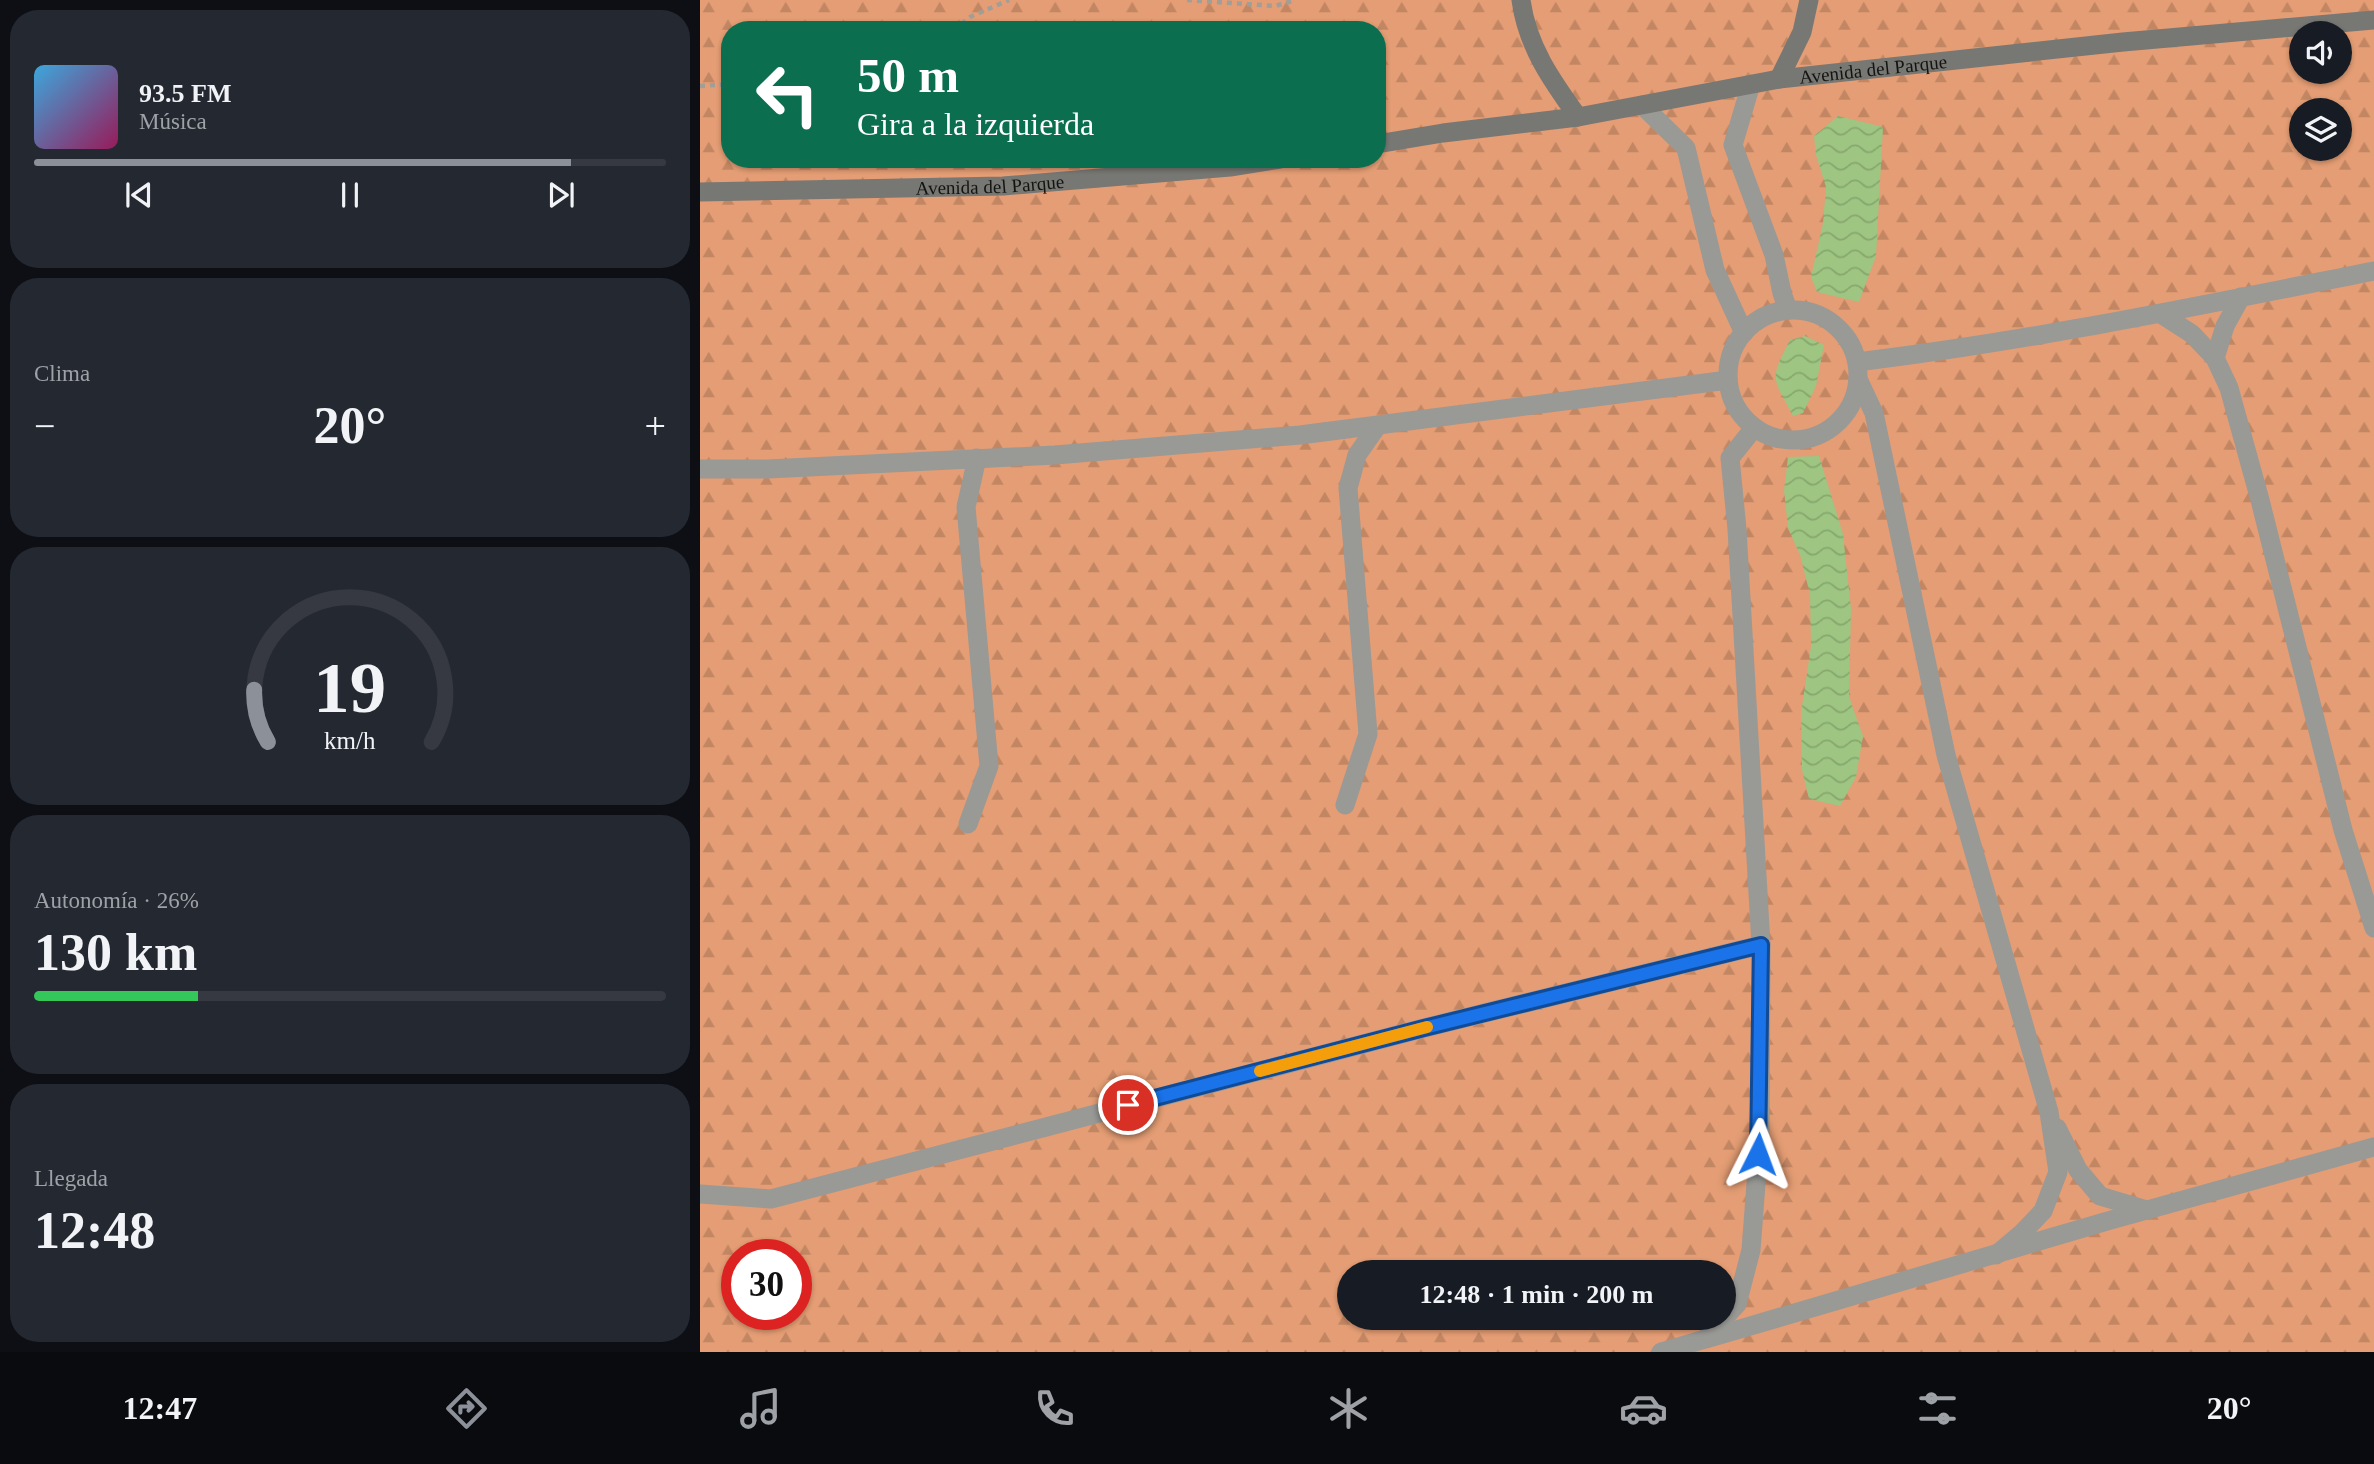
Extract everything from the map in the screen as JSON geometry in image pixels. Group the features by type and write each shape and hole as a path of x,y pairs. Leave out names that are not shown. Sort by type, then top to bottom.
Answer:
{"main road":[{"path":"1521,0 1523,17 1544,70 1578,117"},
{"path":"1779,79 1802,32 1809,0"},
{"name":"Avenida del Parque","path":"1386,142 1578,117 1779,79 2123,42 2374,20"},
{"name":"Avenida del Parque","path":"700,192 1003,186 1218,168"}],"street":[{"path":"1751,84 1733,145 1774,255 1788,310"},
{"path":"1642,105 1686,148 1715,270 1744,332"},
{"path":"1858,370 1940,352 2161,314 2374,271"},
{"path":"2215,358 2225,326 2241,298"},
{"path":"1858,370 1854,398 1845,416 1830,429 1811,438 1792,440 1772,437 1754,428 1741,414 1732,398 1728,380 1734,347 1744,332 1771,313 1788,310 1807,312 1825,318 1840,329 1851,344 1874,413 1946,755 2049,1111 2058,1172 2043,1210 1996,1255"},
{"path":"2161,314 2192,334 2215,358 2232,401 2260,500 2343,830 2374,928"},
{"path":"700,469 768,469 1055,455 1300,436 1728,380"},
{"path":"1345,805 1368,734 1348,488 1357,455 1378,425"},
{"path":"1705,1339 1737,1304 1751,1250 1760,1131 1761,945 1737,529 1730,458 1754,428"},
{"path":"968,824 989,766 967,507 977,458"},
{"path":"700,1194 771,1199 1424,1028 1761,945"},
{"path":"2049,1111 2078,1170 2100,1196 2147,1210"},
{"path":"1661,1352 2374,1146"}],"path":[{"path":"965,21 1009,0"},
{"path":"1187,0 1275,6 1296,0"},
{"path":"700,86 721,85"}],"green space":[{"path":"700,0 2374,0 2374,1352 700,1352"}],"water":[{"path":"1838,116 1883,127 1876,256 1859,302 1817,292 1811,277 1823,223 1826,187 1816,155 1814,136"},
{"path":"1805,336 1824,345 1816,386 1803,413 1793,416 1777,385 1776,372 1790,340"},
{"path":"1819,456 1843,534 1851,609 1849,697 1863,736 1856,777 1840,806 1809,799 1802,770 1801,713 1811,646 1810,594 1800,555 1788,528 1784,490 1788,457"}],"slow traffic":[{"path":"1260,1071 1427,1027"}],"route":[{"path":"1128,1105 1424,1028 1761,945 1758,1154"}]}
